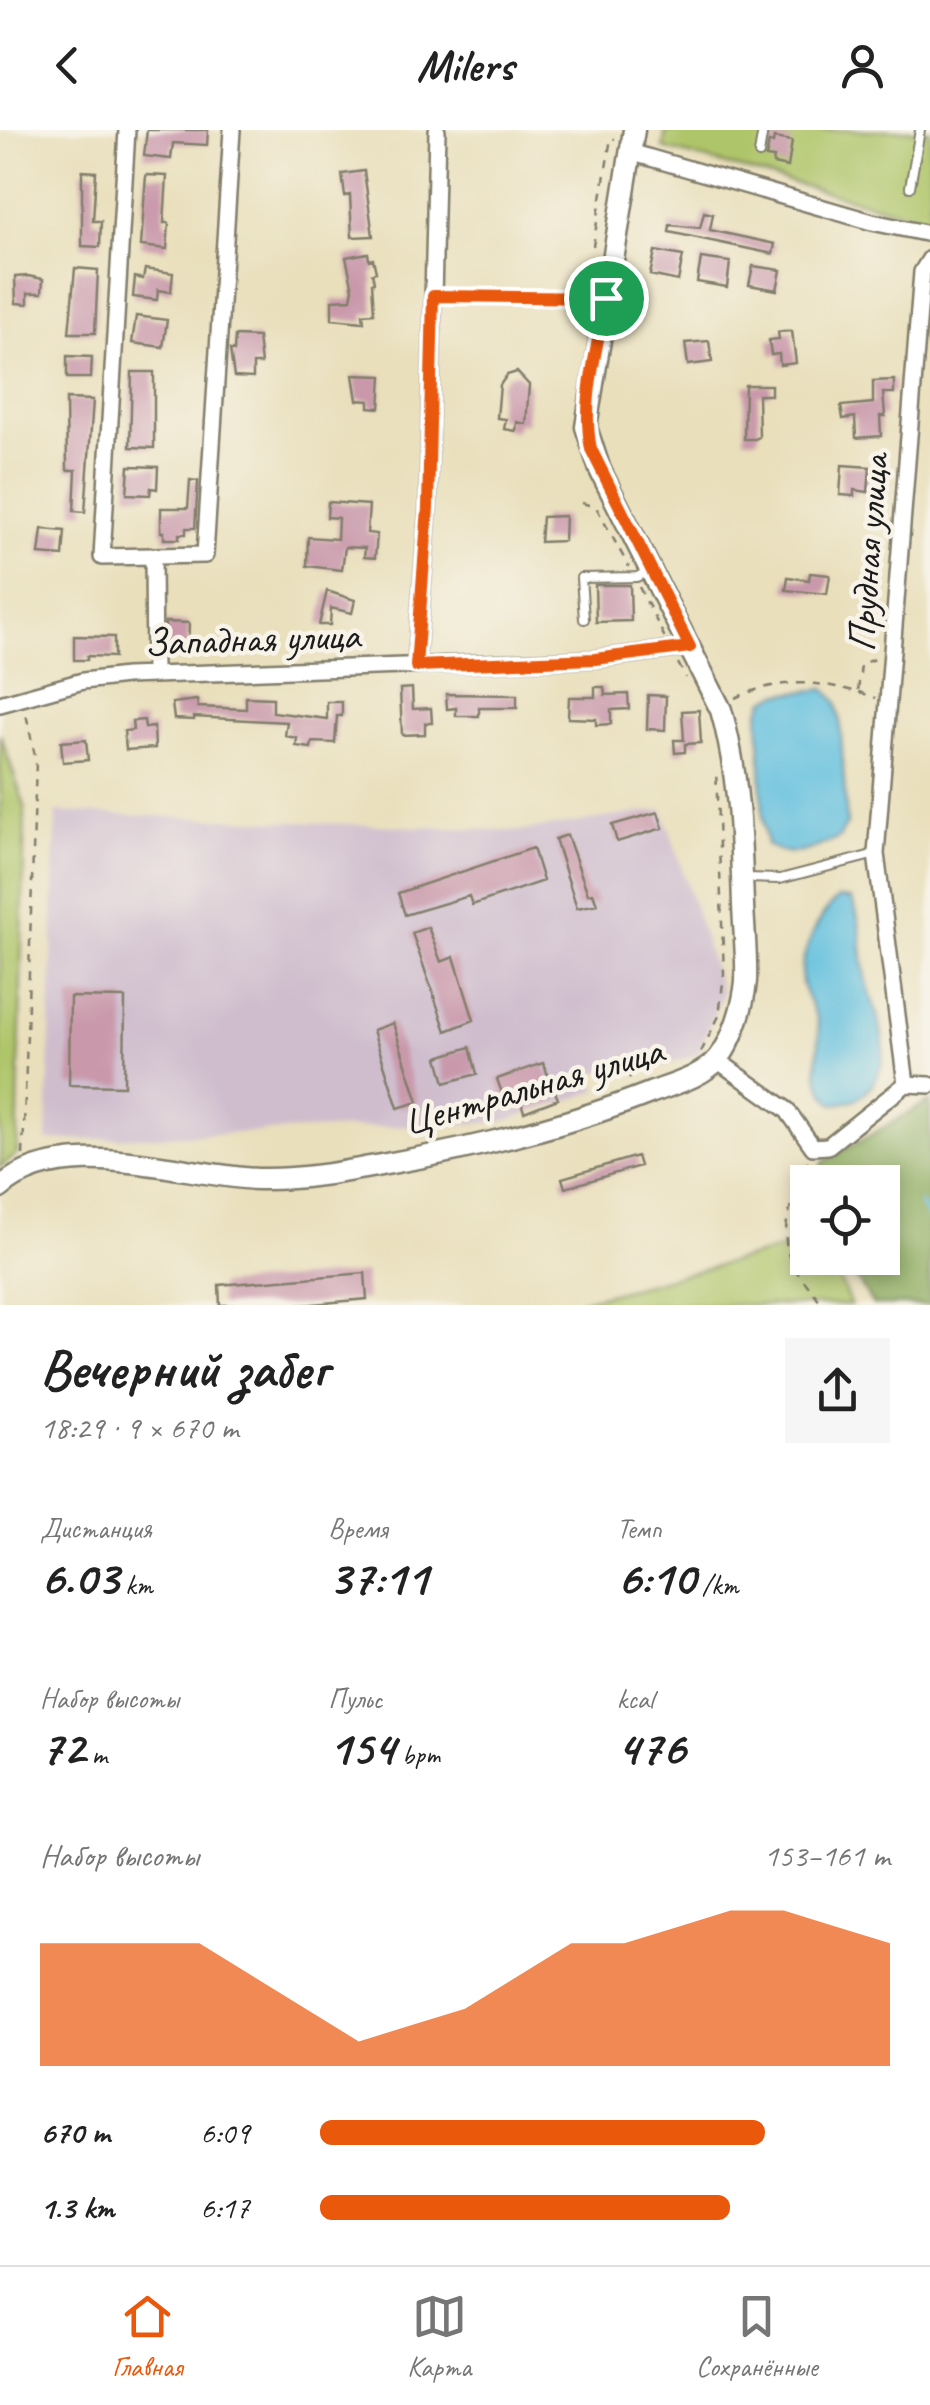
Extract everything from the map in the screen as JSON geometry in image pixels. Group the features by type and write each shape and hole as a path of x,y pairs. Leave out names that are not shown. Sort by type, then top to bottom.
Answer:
{"street":[{"path":"127,130 102,557 206,555 232,130"},
{"name":"Центральная улица","path":"0,1188 22,1172 72,1160 245,1178 334,1174 439,1155 576,1119 664,1088 708,1057 734,1027 746,984 732,749 720,710 680,648 643,574 586,427 634,130"},
{"path":"416,666 428,508 437,131"},
{"path":"630,152 872,222 930,234"},
{"name":"Прудная улица","path":"906,1084 876,854 922,272 930,259"},
{"path":"153,557 154,674"},
{"name":"Западная улица","path":"0,704 82,681 154,674 595,659 680,648"},
{"path":"708,1057 787,1110 813,1147 828,1146 906,1084 930,1085"}],"lane":[{"path":"760,154 763,130"},
{"path":"910,187 920,130"},
{"path":"433,296 606,298"},
{"path":"584,619 582,578 643,574"},
{"path":"742,878 780,879 876,854"}],"path":[{"path":"593,246 611,138"},
{"path":"582,503 596,507 643,574 680,648 688,682"},
{"path":"858,692 861,664 892,653"},
{"path":"728,702 778,684 804,680 888,702"},
{"path":"22,698 36,761 22,1172"},
{"path":"708,1057 706,1046 719,1016 724,974 716,766"},
{"path":"627,1072 637,1088"},
{"path":"813,1147 791,1205 784,1239 793,1266 822,1305"}],"shaded area":[{"path":"663,809 722,994 698,1054 655,1068 649,1054 593,1074 597,1091 501,1122 47,1141 56,812 521,831"}],"green space":[{"path":"666,130 930,130 930,220 663,148"},
{"path":"0,734 25,807 17,1154 0,1168"},
{"path":"930,1101 930,1305 873,1305 854,1275 900,1275 900,1165 822,1165"},
{"path":"790,1247 790,1275 837,1275 851,1305 565,1305"}],"water":[{"path":"825,689 836,701 840,720 847,824 839,838 803,852 777,850 767,845 763,821 759,714 764,701 778,694"},
{"path":"838,898 851,899 858,918 883,1057 873,1083 861,1096 833,1104 820,1083 818,1024 803,986 802,970 812,936"}],"building":[{"path":"147,130 208,130 207,145 173,143 171,159 144,156"},
{"path":"774,138 792,141 788,167 773,164 774,158 766,157 769,142 773,143"},
{"path":"82,171 96,172 93,221 101,221 100,247 82,246"},
{"path":"364,171 373,236 352,237 350,195 345,196 342,174"},
{"path":"146,175 167,176 167,249 141,246"},
{"path":"704,212 713,214 710,230 775,244 773,254 669,232 670,225 700,228"},
{"path":"655,251 683,256 678,281 650,275"},
{"path":"368,253 376,272 372,273 374,313 363,314 364,322 332,319 332,300 351,299 353,289 346,257"},
{"path":"701,258 730,262 727,287 697,282"},
{"path":"753,266 781,270 777,290 749,285"},
{"path":"75,268 98,270 95,333 69,333"},
{"path":"145,269 173,273 171,292 158,290 157,300 133,297 135,277 143,279"},
{"path":"15,277 43,279 42,293 28,293 28,304 16,303"},
{"path":"136,316 167,320 163,347 132,343"},
{"path":"792,331 796,363 780,365 779,354 771,355 769,340 779,339 778,332"},
{"path":"235,336 258,337 261,364 253,364 253,378 234,377 230,350 234,351"},
{"path":"709,341 712,362 688,365 685,343"},
{"path":"67,356 92,357 91,378 67,378"},
{"path":"132,372 154,372 154,448 130,447"},
{"path":"517,372 529,385 526,424 517,422 516,431 504,429 506,419 497,418 500,385 507,375"},
{"path":"353,375 382,376 380,408 357,400"},
{"path":"894,380 894,393 883,393 885,416 880,416 881,436 856,438 855,417 843,419 841,406 873,403 873,381"},
{"path":"745,385 771,385 771,395 758,395 759,437 755,439 744,439"},
{"path":"66,399 93,400 85,512 74,511 76,470 67,470"},
{"path":"842,465 870,467 868,492 854,490 854,496 840,495"},
{"path":"129,466 158,467 157,489 151,488 150,495 127,494"},
{"path":"190,480 198,481 195,528 186,528 186,534 179,534 179,539 164,539 161,508 188,508"},
{"path":"328,502 369,505 367,533 377,534 375,558 364,557 365,548 345,547 342,570 307,566 308,537 337,539 338,518 327,517"},
{"path":"565,516 564,541 540,542 542,517"},
{"path":"42,529 65,531 63,556 39,554"},
{"path":"810,573 830,575 827,594 786,590 788,577 809,580"},
{"path":"595,585 630,585 631,621 596,622"},
{"path":"327,591 355,600 352,613 331,608 330,625 319,625"},
{"path":"165,622 189,623 188,651 165,650"},
{"path":"74,636 114,637 114,657 87,656 87,660 74,660"},
{"path":"595,687 604,687 605,695 628,694 629,709 611,710 611,724 596,725 596,719 568,718 569,697 595,697"},
{"path":"412,688 413,709 431,708 432,723 425,723 425,734 402,735 400,689"},
{"path":"446,694 517,695 517,708 479,708 479,716 456,716 456,708 447,709"},
{"path":"648,695 666,696 665,730 647,729"},
{"path":"246,697 273,698 273,712 327,719 327,702 342,702 335,743 312,742 311,748 296,746 297,738 285,736 287,722 174,719 172,703 197,700 198,707 246,709"},
{"path":"699,710 701,743 685,744 685,752 675,753 674,740 684,740 682,711"},
{"path":"144,720 145,728 154,727 155,748 126,750 124,731 133,730 132,721"},
{"path":"86,740 88,760 63,762 61,742"},
{"path":"658,812 663,828 617,842 612,825"},
{"path":"567,835 588,894 593,893 597,904 577,908 555,839"},
{"path":"533,848 543,881 472,905 469,896 405,915 398,893"},
{"path":"428,927 441,962 454,957 474,1020 446,1031 412,933"},
{"path":"70,997 125,998 124,1086 69,1085"},
{"path":"393,1023 418,1102 398,1108 373,1030"},
{"path":"470,1047 477,1074 445,1083 438,1057"},
{"path":"543,1063 558,1099 524,1112 520,1099 506,1104 497,1079"},
{"path":"637,1156 640,1166 565,1188 562,1178"},
{"path":"365,1273 367,1299 302,1305 220,1305 219,1285"}],"waterway":[{"path":"920,1203 930,1220"}],"route":[{"path":"433,296 606,298 588,402 586,427 591,449 690,647 595,659 416,666 428,508 433,296"}]}
